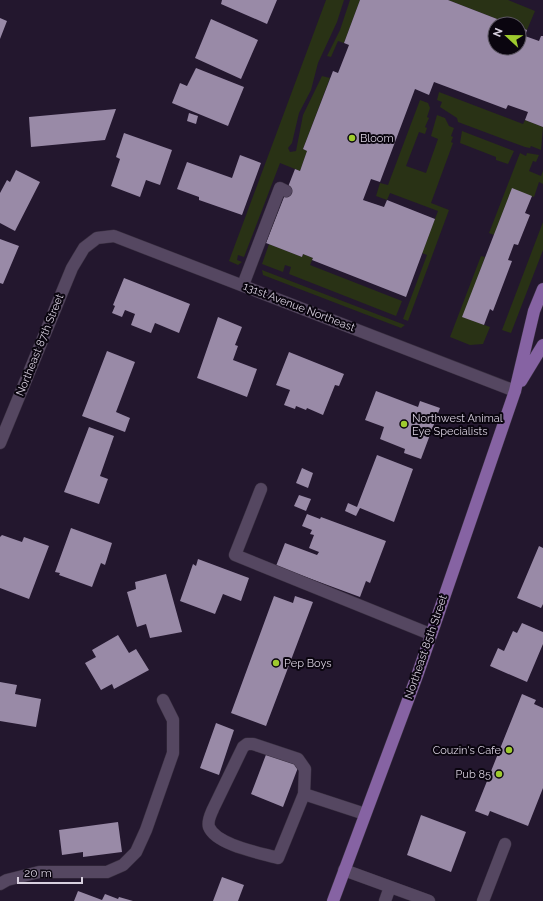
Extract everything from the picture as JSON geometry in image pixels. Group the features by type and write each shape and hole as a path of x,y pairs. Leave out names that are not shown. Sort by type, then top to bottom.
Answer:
{"main road":[{"name":"Northeast 85th Street","path":"333,901 417,676 430,634 515,391 534,311 543,289"},
{"name":"Northeast 85th Street","path":"515,391 543,345"}],"street":[{"path":"243,285 280,188 286,191"},
{"name":"131st Avenue Northeast","path":"84,248 97,238 114,236 515,391"},
{"name":"Northeast 87th Street","path":"0,443 72,268 84,248"},
{"path":"261,489 235,556 430,634"},
{"path":"0,884 6,880 39,872 107,872 123,865 136,852 146,830 174,753 173,720 163,700"},
{"path":"247,744 253,744 298,759 305,769 304,794 278,858 234,846 215,836 209,826 209,818 213,809 243,747 247,744"},
{"path":"304,794 365,814"},
{"path":"483,901 505,844"},
{"path":"344,870 429,901"},
{"path":"385,901 390,887"}],"green space":[{"path":"326,0 344,0 337,22 318,63 311,90 299,113 292,143 288,148 290,152 296,151 303,115 322,76 330,78 303,149 307,151 300,171 280,163 244,257 238,255 237,260 242,262 238,265 229,261"},
{"path":"350,0 360,0 344,43 338,41 331,57 327,56 340,30"},
{"path":"448,0 508,0 535,11 527,30 527,16 489,16"},
{"path":"439,92 523,124 525,120 543,127 541,150 531,146 530,148 525,147 458,122 457,118 440,107 442,102 437,100"},
{"path":"420,100 428,103 430,108 427,117 429,118 425,127 427,128 425,134 419,132 406,166 426,173 438,139 431,136 437,115 445,118 449,126 454,128 451,136 453,137 451,142 453,143 431,203 449,210 408,321 403,319 427,255 422,253 438,211 390,193 387,200 376,196 380,183 388,185"},
{"path":"462,131 514,151 508,164 496,160 496,157 460,143"},
{"path":"520,153 526,156 527,153 539,155 536,162 533,161 529,171 541,176 543,171 543,184 539,182 534,197 512,189 494,235 489,233"},
{"path":"543,222 543,250 511,333 502,330"},
{"path":"269,244 302,257 303,254 313,258 310,265 402,301 396,316 289,274 291,267 285,265 283,272 262,264"},
{"path":"481,256 485,257 463,317 490,327 483,344 470,345 450,337"},
{"path":"262,270 405,325 401,328 263,275"}],"building":[{"path":"222,0 277,0 267,24 221,4"},
{"name":"Bloom","path":"360,0 448,0 489,16 487,16 487,56 527,56 527,37 539,41 541,36 543,36 543,127 525,120 528,112 508,105 506,109 434,82 429,95 415,89 380,182 371,179 363,200 384,207 387,200 435,219 406,297 312,260 313,258 303,254 302,257 266,243 295,169 300,171 307,151 303,149 333,71 338,73 349,45 344,43"},
{"path":"0,18 7,21 0,39"},
{"path":"211,19 258,40 241,79 195,58"},
{"path":"196,68 244,87 228,126 172,103 180,83 187,86"},
{"path":"116,109 105,140 31,147 29,117"},
{"path":"189,113 198,116 196,124 187,121"},
{"path":"124,133 172,150 160,185 146,180 140,197 111,186 120,159 116,157"},
{"path":"240,155 261,163 242,215 199,200 199,197 177,189 187,162 232,178"},
{"path":"16,170 40,182 15,231 0,223 0,193 7,180 10,182"},
{"path":"512,188 532,196 525,213 530,215 518,245 514,244 508,260 512,261 493,311 490,309 484,325 462,317"},
{"path":"0,239 19,246 3,284 0,283"},
{"path":"124,278 190,304 179,333 155,323 151,333 131,325 135,314 125,310 122,317 112,313 115,306 113,305"},
{"path":"218,317 242,327 235,345 238,346 233,360 257,369 247,397 197,378"},
{"path":"107,351 135,362 116,412 130,418 125,432 82,416"},
{"path":"289,352 344,374 339,386 335,385 323,415 307,408 306,410 296,406 295,409 284,405 290,390 276,385"},
{"name":"Northwest Animal Eye Specialists","path":"376,391 418,407 420,401 440,408 421,459 404,453 405,449 380,439 384,427 365,420"},
{"path":"89,427 114,436 100,476 108,479 99,504 64,492"},
{"path":"377,455 413,469 394,522 360,508 356,516 345,511 348,503 357,507"},
{"path":"302,468 313,473 308,488 296,483"},
{"path":"299,495 311,499 306,511 294,506"},
{"path":"307,514 320,519 321,517 386,541 370,583 366,581 360,597 276,566 285,543 317,555 319,552 309,548 314,535 310,534 312,530 302,526"},
{"path":"71,528 112,543 105,565 101,563 92,587 59,575 60,573 55,572"},
{"path":"2,535 22,542 24,537 49,546 29,599 0,588 0,537"},
{"path":"539,546 543,548 543,604 541,608 517,598"},
{"path":"198,559 249,578 241,601 223,594 215,614 180,601 193,564 196,566"},
{"path":"166,574 182,632 150,638 146,624 137,627 127,592 136,589 135,582"},
{"path":"274,596 293,603 295,596 313,602 266,726 231,713"},
{"path":"522,623 543,632 543,644 527,682 490,666 498,648 504,651 513,631 517,633"},
{"path":"118,635 129,653 136,649 149,670 114,689 112,684 101,690 85,663 96,657 92,650"},
{"path":"0,682 17,685 15,694 41,699 36,727 0,721"},
{"path":"522,694 536,700 534,704 543,708 543,788 528,826 490,811 488,816 475,811"},
{"path":"216,723 234,730 219,775 200,768"},
{"path":"267,752 299,765 283,807 251,794"},
{"path":"421,815 466,832 451,872 407,855"},
{"path":"118,822 122,852 83,857 83,852 62,855 59,830"},
{"path":"222,877 244,885 238,901 213,901"},
{"path":"78,891 102,900 105,894 118,899 119,897 133,901 74,901"}],"place":[{"name":"Bloom","path":"352,138"},
{"name":"Northwest Animal Eye Specialists","path":"404,424"},
{"name":"Pep Boys","path":"276,663"},
{"name":"Couzin's Cafe","path":"509,750"},
{"name":"Pub 85","path":"499,774"}]}
